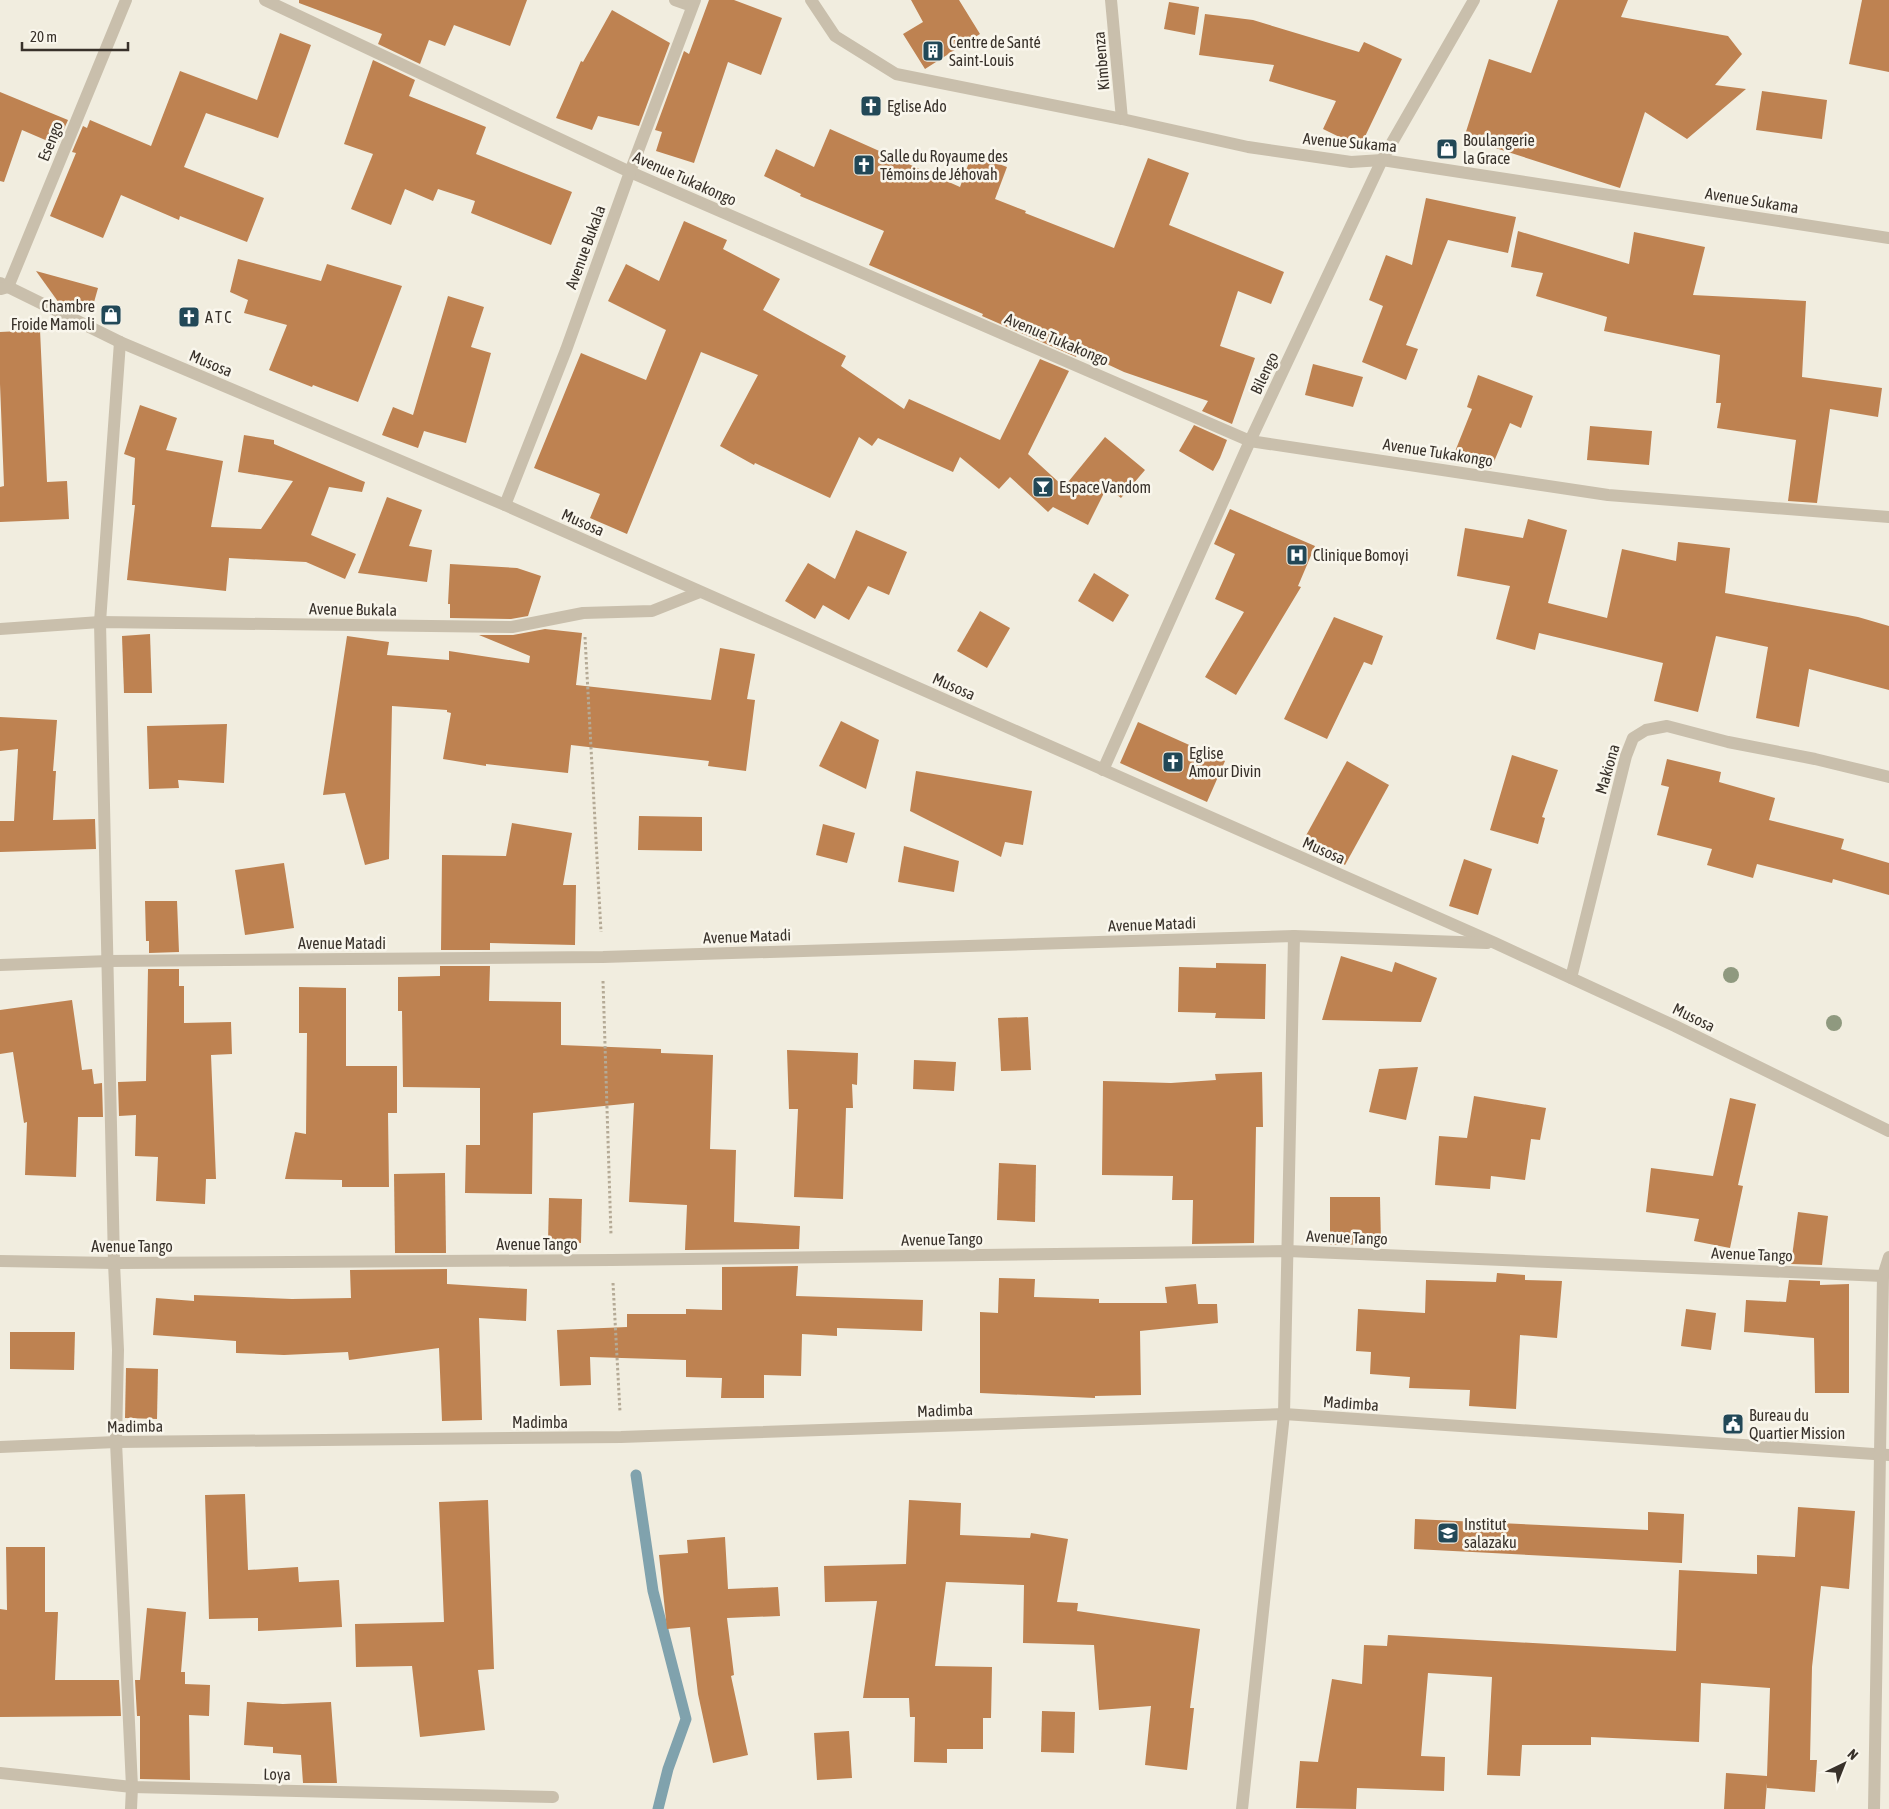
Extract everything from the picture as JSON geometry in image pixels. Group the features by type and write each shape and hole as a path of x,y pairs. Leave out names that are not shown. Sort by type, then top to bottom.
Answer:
{"street":[{"name":"Esengo","path":"3,287 126,0"},
{"name":"Avenue Tukakongo","path":"265,0 630,172 1250,441 1608,494 1889,517"},
{"path":"675,0 694,3"},
{"name":"Avenue Sukama","path":"810,0 835,36 896,74 1122,118 1248,147 1351,162 1382,160 1889,238"},
{"name":"Kimbenza","path":"1111,0 1122,118"},
{"name":"Bilengo","path":"1103,770 1250,441 1382,160 1474,0"},
{"name":"Avenue Bukala","path":"505,505 566,350 630,172 694,3"},
{"name":"Musosa","path":"3,287 120,342 505,505 1495,943 1675,1026 1889,1131"},
{"path":"120,342 100,622 109,961 114,1263 118,1350 116,1442 132,1787 131,1809"},
{"name":"Avenue Bukala","path":"0,629 100,622 512,626 583,613 652,611 700,592"},
{"name":"Makiona","path":"1571,978 1626,756 1633,738 1646,730 1667,726 1728,742 1815,759 1889,777"},
{"path":"1242,1809 1284,1414 1294,936"},
{"name":"Avenue Matadi","path":"0,965 109,961 603,957 1294,936 1495,943"},
{"name":"Avenue Tango","path":"0,1261 114,1263 612,1260 1288,1251 1883,1276"},
{"path":"1874,1809 1884,1455 1883,1276 1889,1257"},
{"name":"Madimba","path":"0,1447 116,1442 621,1438 1284,1414 1884,1455"},
{"name":"Loya","path":"0,1773 132,1787 553,1798"}],"path":[{"path":"583,613 603,957 612,1260 621,1438"}],"building":[{"path":"299,0 527,0 510,46 454,25 445,46 429,40 420,64 378,44 382,34 299,3"},
{"path":"709,0 734,0 782,18 761,75 728,62 694,163 656,151 662,132 655,130 684,51 689,54"},
{"name":"Centre de Santé Saint-Louis","path":"911,0 959,0 980,34 925,69 903,34 923,22"},
{"path":"1558,0 1628,0 1621,17 1728,36 1742,54 1715,85 1746,89 1687,139 1645,112 1620,188 1464,138 1489,59 1531,73"},
{"path":"1862,0 1889,0 1889,72 1849,64"},
{"path":"1169,2 1199,7 1195,35 1164,29"},
{"path":"612,10 670,43 639,126 598,116 592,130 556,118 581,61 583,62"},
{"path":"1205,14 1253,20 1359,52 1364,42 1402,59 1360,147 1323,129 1336,101 1269,81 1274,65 1199,55"},
{"path":"280,33 311,45 278,138 206,113 184,167 264,198 247,242 180,216 179,220 121,195 103,238 50,216 76,153 72,152 83,126 87,128 90,120 151,146 180,71 257,100"},
{"path":"373,60 415,80 409,96 486,127 476,154 572,192 551,245 471,213 475,201 438,189 433,201 405,189 391,225 351,209 373,154 344,144"},
{"path":"1762,91 1827,100 1822,139 1756,130"},
{"path":"0,92 68,120 57,145 22,130 4,182 0,181"},
{"path":"830,129 960,187 972,154 1007,167 995,199 1026,211 1025,213 1114,248 1148,158 1189,173 1169,225 1284,272 1271,304 1238,291 1220,346 1255,358 1232,424 1202,411 1208,401 1124,372 1079,351 1076,357 982,316 983,314 869,265 884,231 800,196 801,194 764,176 776,149 814,167"},
{"path":"1426,198 1516,217 1508,253 1448,240 1406,345 1418,349 1406,380 1362,362 1383,306 1369,300 1386,255 1412,265"},
{"path":"684,221 727,240 723,249 780,279 763,310 846,356 841,366 904,409 909,399 1000,440 1040,359 1069,371 1028,454 1064,487 1105,437 1145,470 1121,498 1107,487 1088,525 1053,507 1048,512 1010,477 999,489 960,457 953,472 878,438 872,446 859,437 830,498 755,463 754,465 720,446 758,375 701,352 627,534 590,518 600,494 534,468 581,353 646,380 666,330 608,301 626,264 659,281"},
{"path":"1518,231 1629,264 1634,232 1705,247 1693,295 1806,301 1802,377 1882,388 1878,417 1830,409 1817,503 1788,501 1796,440 1717,428 1721,403 1716,403 1720,355 1604,331 1607,317 1536,296 1543,273 1511,267"},
{"path":"238,259 321,281 327,264 402,286 358,402 269,370 287,325 244,313 248,300 230,292"},
{"path":"36,271 98,288 91,313 69,308 59,303"},
{"path":"448,296 484,307 471,347 491,353 466,443 424,431 418,448 382,435 393,407 413,415"},
{"path":"40,330 47,482 67,481 69,519 0,522 0,487 4,486 0,332"},
{"path":"1313,364 1363,377 1353,407 1305,395"},
{"path":"1478,375 1533,396 1521,428 1510,423 1491,469 1454,454 1472,409 1467,407"},
{"path":"140,405 177,418 166,450 223,461 211,527 261,529 293,481 238,472 244,435 274,440 274,444 365,482 362,492 329,487 311,535 356,554 345,579 306,562 229,558 226,591 127,580 135,505 132,505 135,458 124,454"},
{"path":"1194,425 1227,440 1213,471 1179,451"},
{"path":"1590,426 1652,431 1649,465 1587,460"},
{"path":"387,497 422,510 409,546 432,550 427,582 358,573"},
{"path":"1230,509 1315,546 1298,586 1301,587 1236,695 1205,677 1244,612 1215,599 1235,554 1214,544"},
{"path":"1528,519 1567,530 1548,603 1607,618 1622,549 1676,561 1678,542 1730,548 1725,593 1858,617 1889,626 1889,690 1809,669 1799,727 1756,718 1768,647 1716,636 1698,712 1654,701 1663,663 1539,633 1535,650 1496,639 1510,586 1457,576 1465,528 1523,538"},
{"path":"856,530 907,552 889,595 868,586 849,620 823,605 815,619 785,601 808,563 835,579"},
{"path":"450,564 517,568 541,576 528,616 511,619 450,618 450,604 448,604"},
{"path":"1094,573 1129,595 1113,622 1078,601"},
{"path":"980,611 1010,628 987,668 957,651"},
{"path":"1334,617 1383,636 1372,665 1364,662 1327,739 1284,719"},
{"path":"545,629 582,633 576,685 711,700 720,648 755,654 747,699 755,700 746,771 708,766 709,761 571,745 568,773 486,764 486,766 443,759 451,713 447,712 447,710 392,706 389,859 365,865 345,793 323,795 347,636 389,642 387,655 449,660 449,651 529,663 530,656 479,635 513,635"},
{"path":"150,634 152,693 124,693 122,636"},
{"path":"0,717 57,720 53,771 56,771 53,820 95,819 96,849 0,852 0,821 14,821 18,749 0,751"},
{"path":"841,721 879,740 866,789 819,766"},
{"name":"Eglise Amour Divin","path":"1138,722 1225,761 1207,802 1120,763"},
{"path":"227,724 224,783 178,780 179,788 149,789 147,726"},
{"path":"1512,755 1558,770 1542,817 1545,818 1538,844 1490,830"},
{"path":"1667,759 1721,772 1719,782 1775,798 1769,820 1844,839 1841,849 1889,863 1889,895 1833,879 1832,883 1757,864 1753,878 1707,865 1712,849 1657,835 1669,787 1661,785"},
{"path":"1347,761 1389,785 1345,865 1303,841"},
{"path":"916,771 1032,791 1023,845 1005,842 1001,857 910,811"},
{"path":"639,816 702,817 702,851 638,850"},
{"path":"512,823 572,833 563,885 576,885 575,945 490,943 490,950 441,950 442,855 506,856"},
{"path":"823,824 855,833 847,863 816,855"},
{"path":"904,846 959,861 954,892 898,882"},
{"path":"1464,859 1492,869 1478,915 1449,906"},
{"path":"284,863 294,928 245,935 235,870"},
{"path":"145,901 177,901 179,952 149,953 149,941 146,941"},
{"path":"1341,956 1392,972 1395,962 1437,978 1421,1022 1322,1020"},
{"path":"1216,963 1266,964 1265,1019 1215,1018 1216,1013 1178,1012 1179,967 1216,968"},
{"path":"440,966 490,966 489,1001 561,1002 561,1045 661,1049 661,1053 713,1055 710,1149 736,1150 734,1222 800,1226 799,1249 685,1250 687,1205 629,1202 634,1103 533,1113 532,1194 465,1193 466,1145 480,1145 480,1088 403,1087 402,1011 398,1011 398,977 440,976"},
{"path":"148,969 179,969 179,986 184,986 184,1023 231,1022 232,1054 211,1055 216,1179 206,1179 205,1204 156,1201 158,1157 135,1156 136,1115 119,1116 118,1082 146,1081"},
{"path":"299,987 346,988 346,1066 397,1066 397,1113 388,1113 389,1187 342,1187 342,1180 285,1179 295,1132 306,1134 307,1033 299,1033"},
{"path":"72,1000 82,1070 92,1069 94,1084 102,1083 103,1117 78,1117 76,1177 25,1175 27,1122 24,1123 13,1052 0,1054 0,1010"},
{"path":"1028,1017 1031,1070 1001,1071 998,1018"},
{"path":"787,1050 858,1053 857,1085 852,1084 853,1108 846,1108 843,1199 794,1197 798,1109 789,1109"},
{"path":"914,1060 956,1062 954,1091 913,1089"},
{"path":"1418,1067 1406,1120 1369,1112 1379,1069"},
{"path":"1262,1072 1263,1127 1256,1127 1254,1243 1192,1244 1193,1200 1172,1200 1173,1176 1102,1175 1103,1081 1171,1083 1216,1080 1215,1074"},
{"path":"1474,1096 1546,1108 1540,1140 1531,1139 1525,1180 1491,1176 1490,1189 1435,1185 1439,1136 1467,1138"},
{"path":"1730,1098 1756,1104 1738,1185 1743,1186 1730,1248 1694,1241 1699,1219 1646,1212 1651,1168 1713,1176"},
{"path":"999,1163 1036,1165 1035,1222 997,1220"},
{"path":"445,1173 446,1253 395,1253 394,1174"},
{"path":"1330,1197 1380,1197 1381,1244 1330,1245"},
{"path":"549,1198 582,1199 581,1243 548,1242"},
{"path":"1798,1212 1828,1216 1822,1265 1791,1264"},
{"path":"798,1266 796,1296 923,1300 922,1331 837,1328 837,1336 802,1334 801,1376 764,1375 764,1398 721,1398 722,1378 686,1377 686,1360 590,1357 591,1385 560,1386 557,1330 627,1327 627,1314 686,1314 686,1309 722,1310 722,1267"},
{"path":"447,1269 447,1284 527,1289 526,1321 479,1318 482,1420 442,1421 439,1348 349,1360 348,1352 284,1355 236,1353 236,1341 153,1335 156,1298 194,1301 194,1295 292,1299 351,1298 350,1270"},
{"path":"1497,1273 1525,1275 1525,1280 1562,1281 1557,1338 1520,1335 1516,1409 1469,1406 1470,1390 1409,1388 1410,1377 1370,1374 1371,1352 1356,1351 1358,1309 1425,1313 1426,1280 1496,1282"},
{"path":"999,1278 1035,1279 1034,1297 1099,1299 1099,1303 1167,1303 1165,1287 1196,1284 1198,1304 1217,1304 1218,1323 1140,1331 1141,1395 1095,1396 1095,1398 980,1393 980,1312 998,1313"},
{"path":"1789,1280 1820,1281 1820,1285 1849,1284 1849,1393 1815,1393 1814,1338 1744,1332 1746,1300 1786,1302"},
{"path":"1686,1309 1716,1313 1711,1350 1681,1346"},
{"path":"10,1332 75,1332 74,1370 10,1369"},
{"path":"126,1368 158,1369 157,1419 125,1418"},
{"path":"245,1494 248,1570 298,1567 299,1582 339,1580 342,1627 258,1631 258,1618 209,1619 205,1495"},
{"path":"488,1500 494,1669 478,1670 485,1730 420,1737 412,1666 356,1667 355,1624 444,1622 439,1502"},
{"path":"909,1500 961,1503 960,1535 1030,1538 1031,1533 1068,1539 1057,1602 1078,1603 1077,1611 1200,1629 1190,1708 1194,1708 1187,1770 1145,1765 1151,1706 1099,1710 1094,1645 1023,1643 1024,1585 946,1582 935,1666 992,1667 991,1718 983,1718 983,1749 947,1749 947,1763 914,1762 915,1717 910,1717 909,1698 863,1698 877,1601 825,1602 824,1566 906,1564"},
{"path":"1798,1507 1855,1511 1849,1589 1821,1586 1812,1667 1810,1760 1817,1760 1815,1792 1767,1788 1767,1783 1765,1809 1724,1809 1726,1773 1767,1776 1770,1688 1701,1683 1699,1742 1591,1737 1591,1745 1522,1745 1520,1776 1487,1775 1492,1677 1428,1673 1421,1756 1445,1757 1444,1791 1357,1788 1356,1809 1296,1808 1300,1761 1318,1762 1332,1679 1362,1684 1364,1645 1387,1646 1388,1635 1676,1651 1679,1570 1757,1574 1757,1555 1795,1557"},
{"path":"1648,1512 1684,1514 1682,1563 1414,1549 1415,1519 1648,1530"},
{"path":"725,1537 728,1589 778,1587 780,1616 727,1618 734,1675 731,1676 748,1755 713,1763 698,1694 690,1627 667,1629 659,1555 688,1553 687,1540"},
{"path":"6,1547 45,1547 45,1612 58,1612 55,1680 119,1680 121,1716 0,1717 0,1609 7,1610"},
{"path":"147,1608 186,1612 181,1672 185,1672 185,1684 210,1685 209,1716 189,1715 190,1780 140,1779 140,1716 137,1716 135,1680 140,1680"},
{"path":"247,1702 283,1704 331,1702 337,1783 303,1783 301,1755 273,1753 273,1747 244,1745"},
{"path":"1042,1711 1075,1712 1074,1753 1041,1752"},
{"path":"849,1731 852,1778 817,1780 814,1733"}],"waterway":[{"path":"636,1475 653,1591 686,1719 668,1769 658,1809"}],"place":[{"name":"Centre de Santé Saint-Louis","path":"933,51"},
{"name":"Eglise Ado","path":"871,106"},
{"name":"Boulangerie la Grace","path":"1447,149"},
{"name":"Salle du Royaume des Témoins de Jéhovah","path":"864,165"},
{"name":"Chambre Froide Mamoli","path":"111,315"},
{"name":"A T C","path":"189,317"},
{"name":"Espace Vandom","path":"1043,487"},
{"name":"Clinique Bomoyi","path":"1297,555"},
{"name":"Eglise Amour Divin","path":"1173,762"},
{"name":"Bureau du Quartier Mission","path":"1733,1424"},
{"name":"Institut salazaku","path":"1448,1533"}]}
